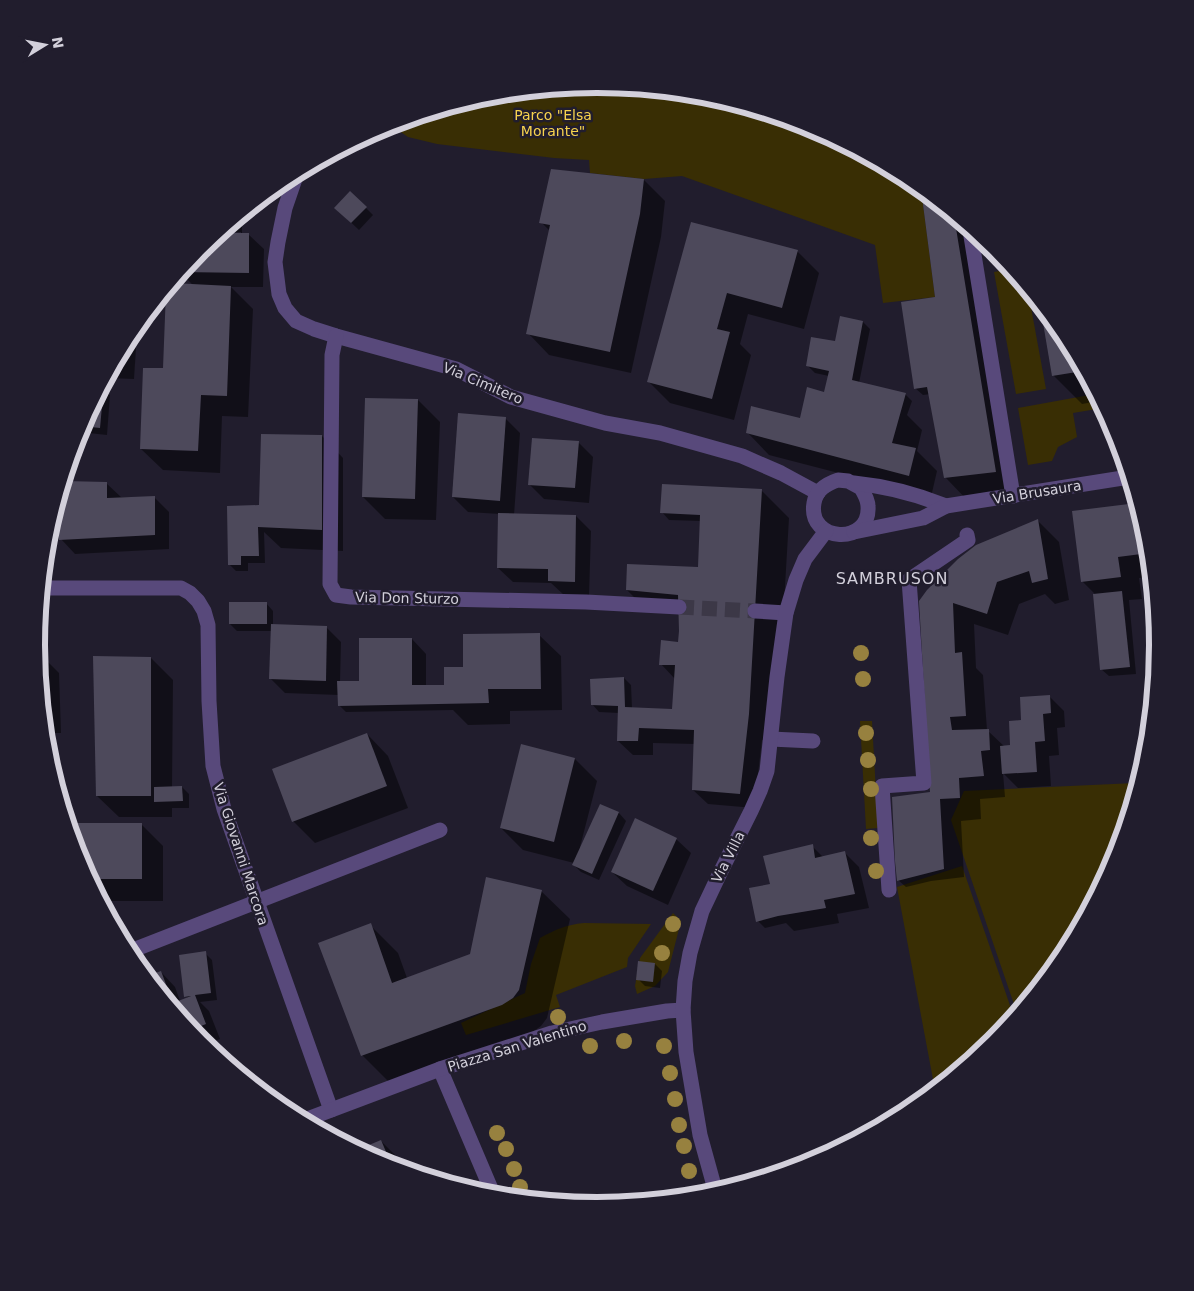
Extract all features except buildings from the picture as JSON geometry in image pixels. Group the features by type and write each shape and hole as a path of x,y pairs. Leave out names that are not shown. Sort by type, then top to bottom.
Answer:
{"street":[{"name":"Via Cimitero","path":"293,185 285,208 276,262 279,294 285,308 296,321 336,336 456,369 511,397 605,423 660,433 742,456 781,473 818,493"},
{"path":"972,240 1012,496"},
{"name":"Via Don Sturzo","path":"336,336 332,355 330,584 336,595 351,597 586,602 679,607"},
{"name":"Via Brusaura","path":"826,530 833,534 844,535 923,518 946,506 1123,479"},
{"name":"Via Brusaura","path":"818,493 827,484 838,480 848,481 874,485 923,497 946,506"},
{"path":"854,483 861,488 868,505 867,516 862,525 854,532"},
{"path":"818,493 814,500 813,511 817,521 826,530"},
{"name":"Via Villa","path":"714,1185 700,1135 686,1052 683,1010 685,980 690,953 702,911 760,791 767,771 786,613 796,580 805,559 826,530"},
{"path":"889,890 882,786 924,783 909,580 968,540 967,535"},
{"name":"Via Giovanni Marcora","path":"48,588 181,588 190,593 204,611 208,626 209,701 213,766 224,809 331,1110"},
{"path":"755,611 786,613"},
{"path":"771,739 813,741"},
{"path":"136,949 440,830"},
{"name":"Piazza San Valentino","path":"311,1118 440,1070 552,1033 578,1026 683,1010"},
{"name":"Piazza San Valentino","path":"440,1070 490,1187"}],"green space":[{"name":"Parco \"Elsa Morante\"","path":"597,93 669,98 740,112 774,123 841,150 873,167 922,200 935,297 883,303 875,245 682,176 644,179 590,173 589,160 554,158 437,144 408,137 399,131 454,112 525,98 561,95"},
{"path":"1001,271 1030,303 1046,389 1016,394 994,272"},
{"path":"1089,395 1096,409 1073,413 1077,437 1058,447 1052,461 1028,465 1018,408"},
{"path":"860,721 872,721 878,828 866,829"},
{"path":"1131,783 1120,823 1092,890 1056,952 1035,982 1015,1006 951,820 964,791"},
{"path":"962,866 1011,1010 961,1061 934,1083 897,887"},
{"path":"673,913 681,921 668,972 655,986 637,994 635,986 640,958"},
{"path":"584,923 651,924 628,958 627,967 556,995 560,1007 466,1035 461,1023 525,993 531,964 540,938 561,928"}],"tunnel":[{"path":"679,607 755,611"}],"district":[{"name":"SAMBRUSON","path":"892,578"}]}
